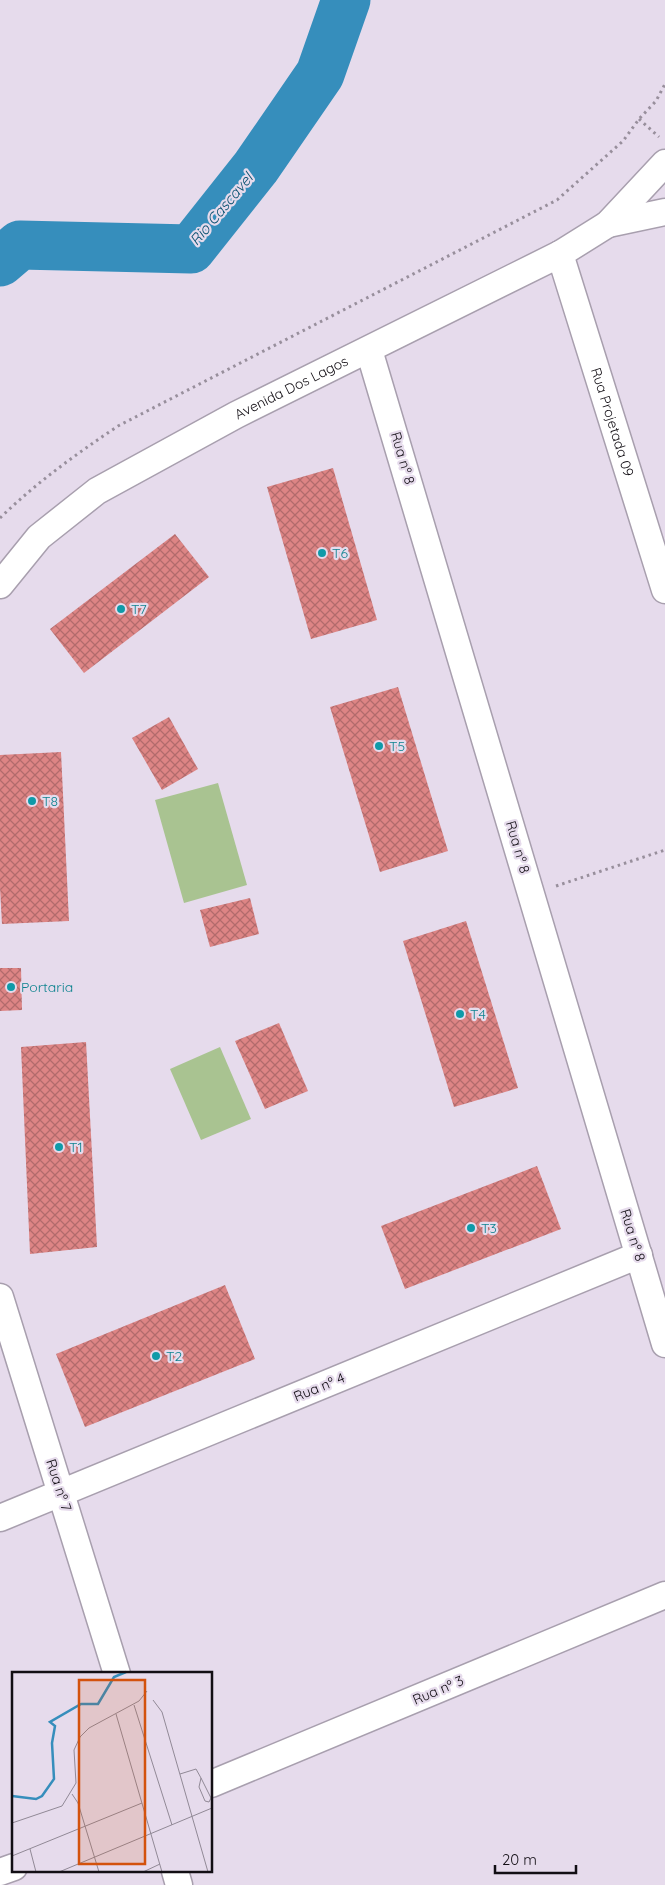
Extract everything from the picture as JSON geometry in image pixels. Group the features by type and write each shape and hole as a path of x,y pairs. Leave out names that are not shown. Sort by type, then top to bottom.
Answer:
{"street":[{"path":"608,224 665,163"},
{"path":"608,224 665,212"},
{"name":"Avenida Dos Lagos","path":"0,585 39,537 97,491 236,415 560,254 608,224"},
{"name":"Rua Projetada 09","path":"560,254 665,590"},
{"name":"Rua nº 8","path":"369,350 665,1344"},
{"name":"Rua nº 4","path":"0,1518 639,1255"},
{"name":"Rua nº 7","path":"0,1297 62,1493 115,1672"},
{"name":"Rua nº 3","path":"212,1784 665,1595"},
{"path":"0,1872 12,1868"},
{"path":"175,1872 179,1885"}],"path":[{"path":"0,518 29,490 67,460 118,426 557,200 623,141 639,119 656,101 665,84"},
{"path":"639,119 665,142"},
{"path":"532,894 665,850"}],"green space":[{"path":"218,783 247,885 184,903 155,800"},
{"path":"220,1047 251,1119 201,1140 170,1069"}],"building":[{"name":"T6","path":"333,468 377,620 311,639 267,487"},
{"name":"T7","path":"175,534 209,577 84,673 50,629"},
{"name":"T5","path":"398,687 448,851 380,872 330,707"},
{"path":"169,717 198,769 162,790 132,738"},
{"name":"T8","path":"61,752 69,921 2,924 0,888 0,755"},
{"path":"250,898 259,934 210,947 200,910"},
{"name":"T4","path":"466,921 518,1088 454,1107 403,941"},
{"name":"Portaria","path":"0,968 21,968 22,1010 0,1011"},
{"path":"279,1023 308,1091 265,1109 235,1041"},
{"name":"T1","path":"86,1042 97,1247 30,1254 21,1047"},
{"name":"T3","path":"537,1166 561,1229 405,1289 381,1226"},
{"name":"T2","path":"225,1285 255,1359 85,1427 56,1354"}],"waterway":[{"name":"Rio Cascavel","path":"0,262 20,245 191,249 256,167 320,74 346,0"}],"place":[{"name":"T6","path":"322,553"},
{"name":"T7","path":"121,609"},
{"name":"T5","path":"379,746"},
{"name":"T8","path":"32,801"},
{"name":"Portaria","path":"11,987"},
{"name":"T4","path":"460,1014"},
{"name":"T1","path":"59,1147"},
{"name":"T3","path":"471,1228"},
{"name":"T2","path":"156,1356"}]}
